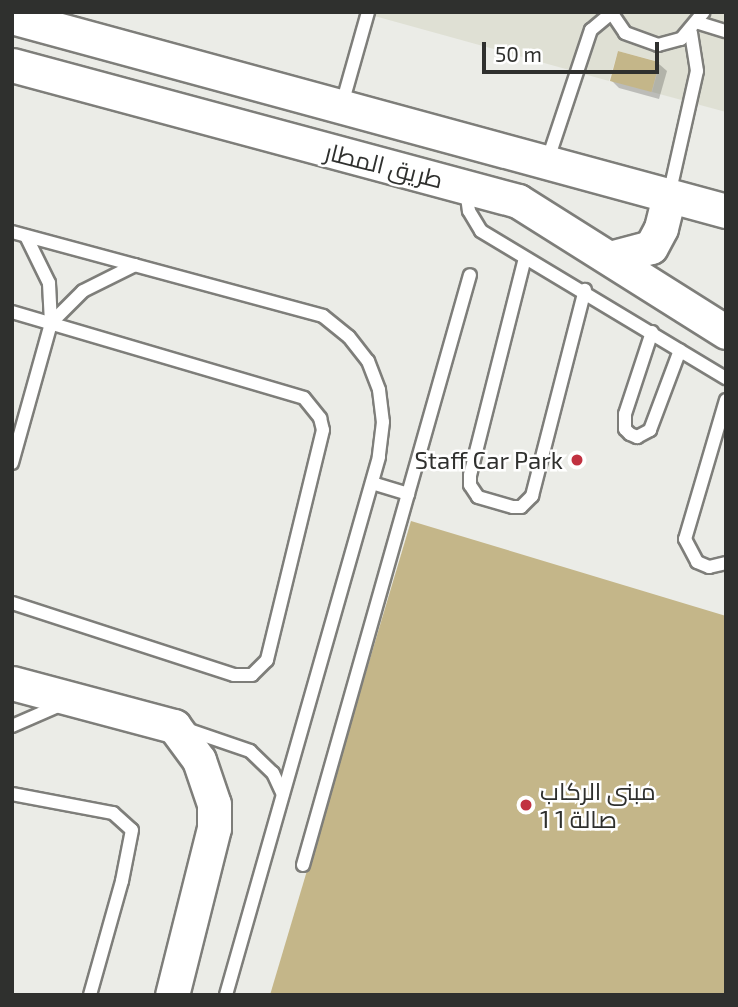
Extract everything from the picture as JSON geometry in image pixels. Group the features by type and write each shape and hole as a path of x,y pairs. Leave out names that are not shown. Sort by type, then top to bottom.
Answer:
{"street":[{"name":"طريق المطار","path":"12,17 481,141 669,197 726,211"},
{"name":"طريق المطار","path":"12,65 466,186 533,208 726,332"},
{"path":"466,186 481,141"},
{"path":"610,258 651,247 658,238 669,197"},
{"path":"12,683 174,726 189,743 209,781 214,828 172,995"}],"lane":[{"path":"342,104 368,12"},
{"path":"547,161 591,30 611,13 625,33 646,43 670,43 698,22"},
{"path":"698,22 726,31"},
{"path":"669,197 696,71 698,22"},
{"path":"466,186 469,211 481,230 524,258 585,290 726,378"},
{"path":"12,232 297,306 323,316 349,337 368,361 379,390 383,422 372,483 226,995"},
{"path":"12,463 51,323 49,283 26,236"},
{"path":"524,258 470,475 470,485 478,497 521,507 532,496 585,290"},
{"path":"51,323 83,291 137,264"},
{"path":"303,865 470,275"},
{"path":"12,312 304,398 320,418 322,442 267,660 252,674 234,675 12,603"},
{"path":"652,332 623,421 630,434 637,437 650,430 680,350"},
{"path":"726,400 685,539 697,562 709,567 726,563"},
{"path":"372,483 408,494"},
{"path":"12,726 74,699"},
{"path":"174,726 250,751 273,773 283,794"},
{"path":"12,793 113,813 132,830 132,842 90,995"}],"shaded area":[{"path":"360,12 726,12 726,112 652,92 660,62 618,51 609,81"}],"building":[{"path":"618,51 660,62 652,92 610,81"},
{"name":"مبنى الركاب 1 صالة 1","path":"411,521 726,616 726,995 270,995"}],"place":[{"name":"Staff Car Park","path":"577,460"},
{"name":"مبنى الركاب 1 صالة 1","path":"526,805"}]}
